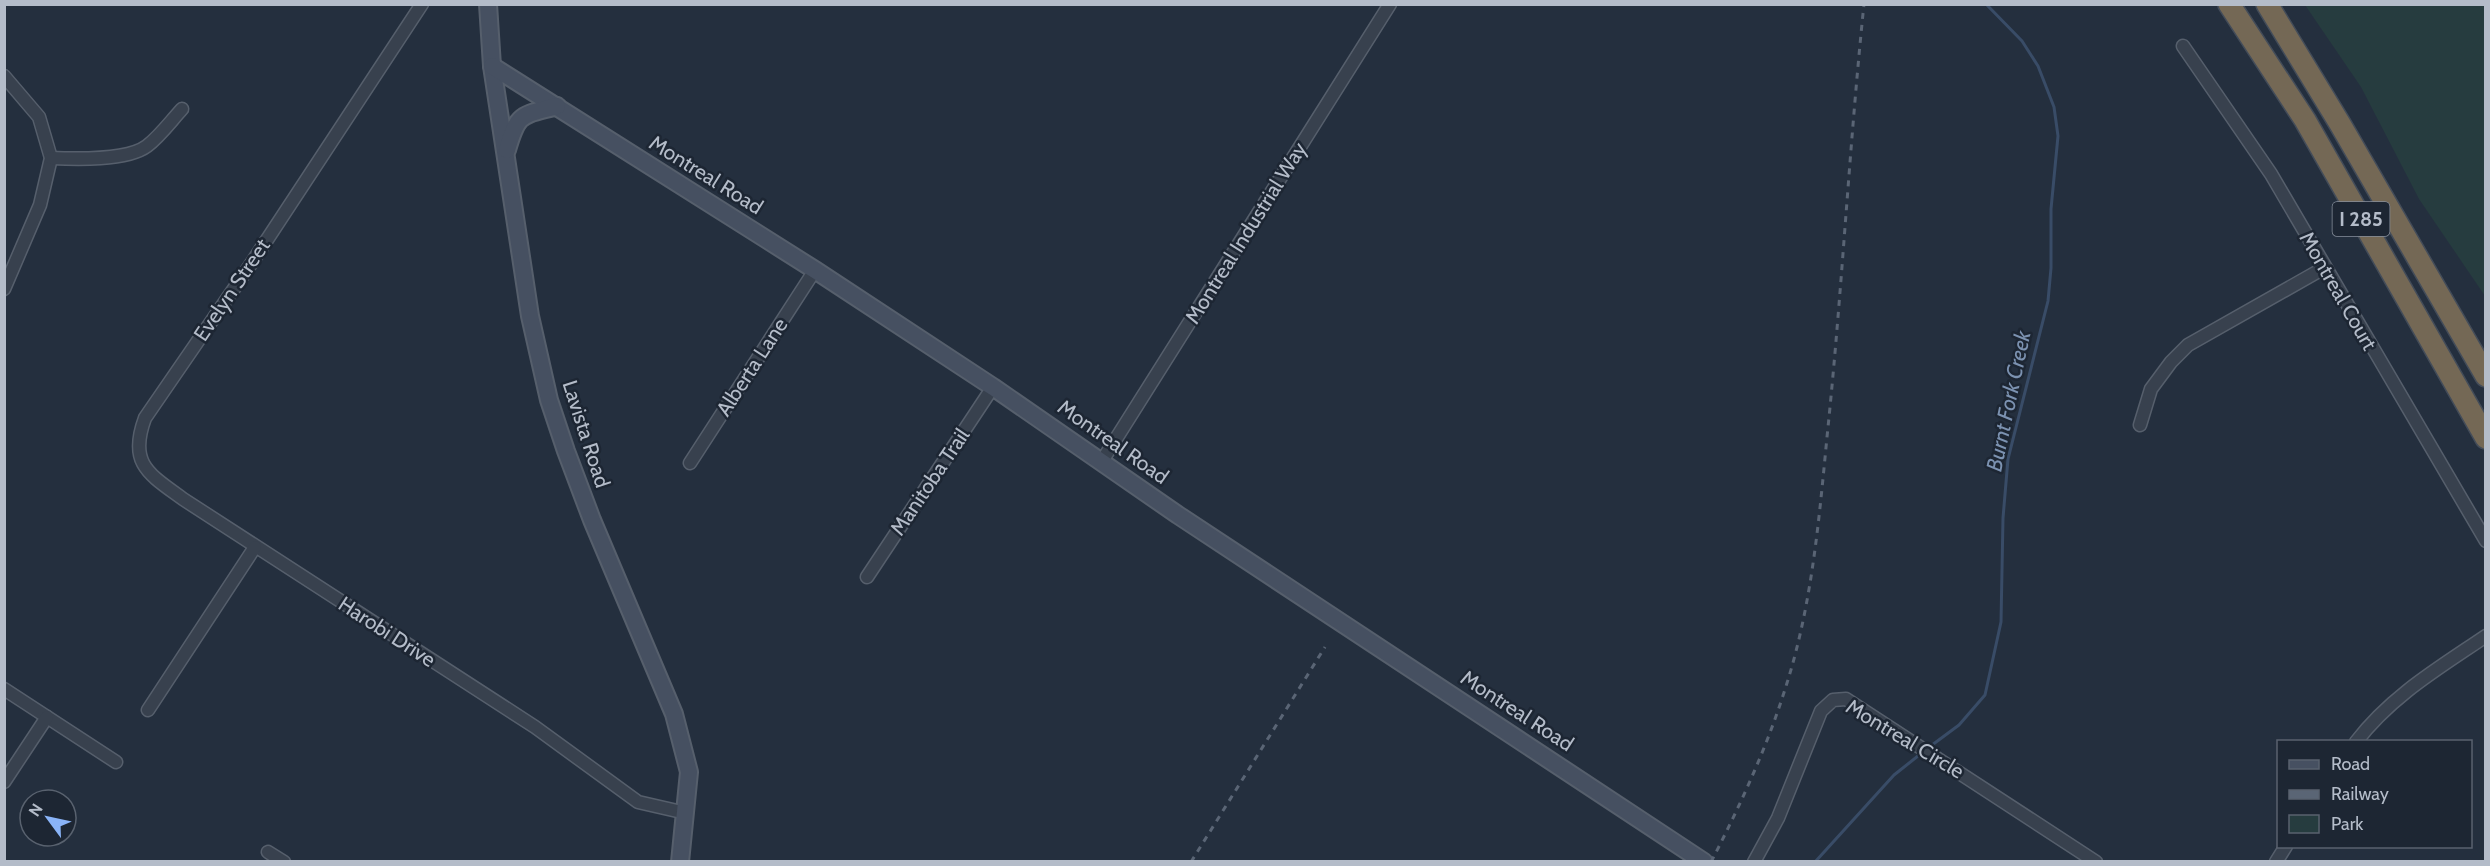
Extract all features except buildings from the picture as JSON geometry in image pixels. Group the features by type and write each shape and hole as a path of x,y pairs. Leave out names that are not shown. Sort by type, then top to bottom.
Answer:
{"highway":[{"name":"I 285","path":"2229,4 2306,120 2486,438"},
{"name":"I 285","path":"2267,4 2340,124 2486,376"}],"street":[{"name":"Evelyn Street","path":"255,547 183,499 146,470 141,462 138,448 140,432 145,418 253,261 422,4"},
{"name":"Lavista Road","path":"488,4 492,66 530,316 549,400 594,524 674,714 689,772 680,861"},
{"name":"Montreal Industrial Way","path":"1102,461 1390,4"},
{"name":"Montreal Court","path":"2183,46 2271,174 2486,541"},
{"name":"Montreal Road","path":"492,66 815,270 993,387 1187,521 1704,861"},
{"path":"4,75 39,117 51,158 40,205 4,289"},
{"path":"506,154 519,118 528,113 557,106"},
{"path":"51,158 113,157 146,147 182,109"},
{"path":"2140,425 2151,389 2171,362 2188,345 2324,268"},
{"name":"Alberta Lane","path":"690,463 815,270"},
{"name":"Manitoba Trail","path":"867,577 993,387"},
{"path":"148,710 255,547"},
{"name":"Harobi Drive","path":"255,547 535,727 638,802 686,813"},
{"path":"2357,740 2371,722 2403,692 2486,636"},
{"path":"4,689 117,762"},
{"name":"Montreal Circle","path":"1754,861 1778,818 1821,711 1833,700 1846,699 2096,861"},
{"path":"4,782 47,717"},
{"path":"2276,861 2285,848"},
{"path":"268,852 284,861"}],"green space":[{"path":"2305,5 2485,5 2485,296 2419,199 2361,87"}],"waterway":[{"name":"Burnt Fork Creek","path":"1928,748 1959,725 1985,695 2001,622 2003,518 2008,459 2048,301 2051,268 2051,209 2058,136 2054,107 2038,66 2022,41 1986,4"},
{"name":"Burnt Fork Creek","path":"1815,862 1894,775 1923,752"}],"railway":[{"path":"1711,862 1763,752 1796,653 1809,592 1832,383 1864,4"},
{"path":"1191,862 1325,647"}]}
